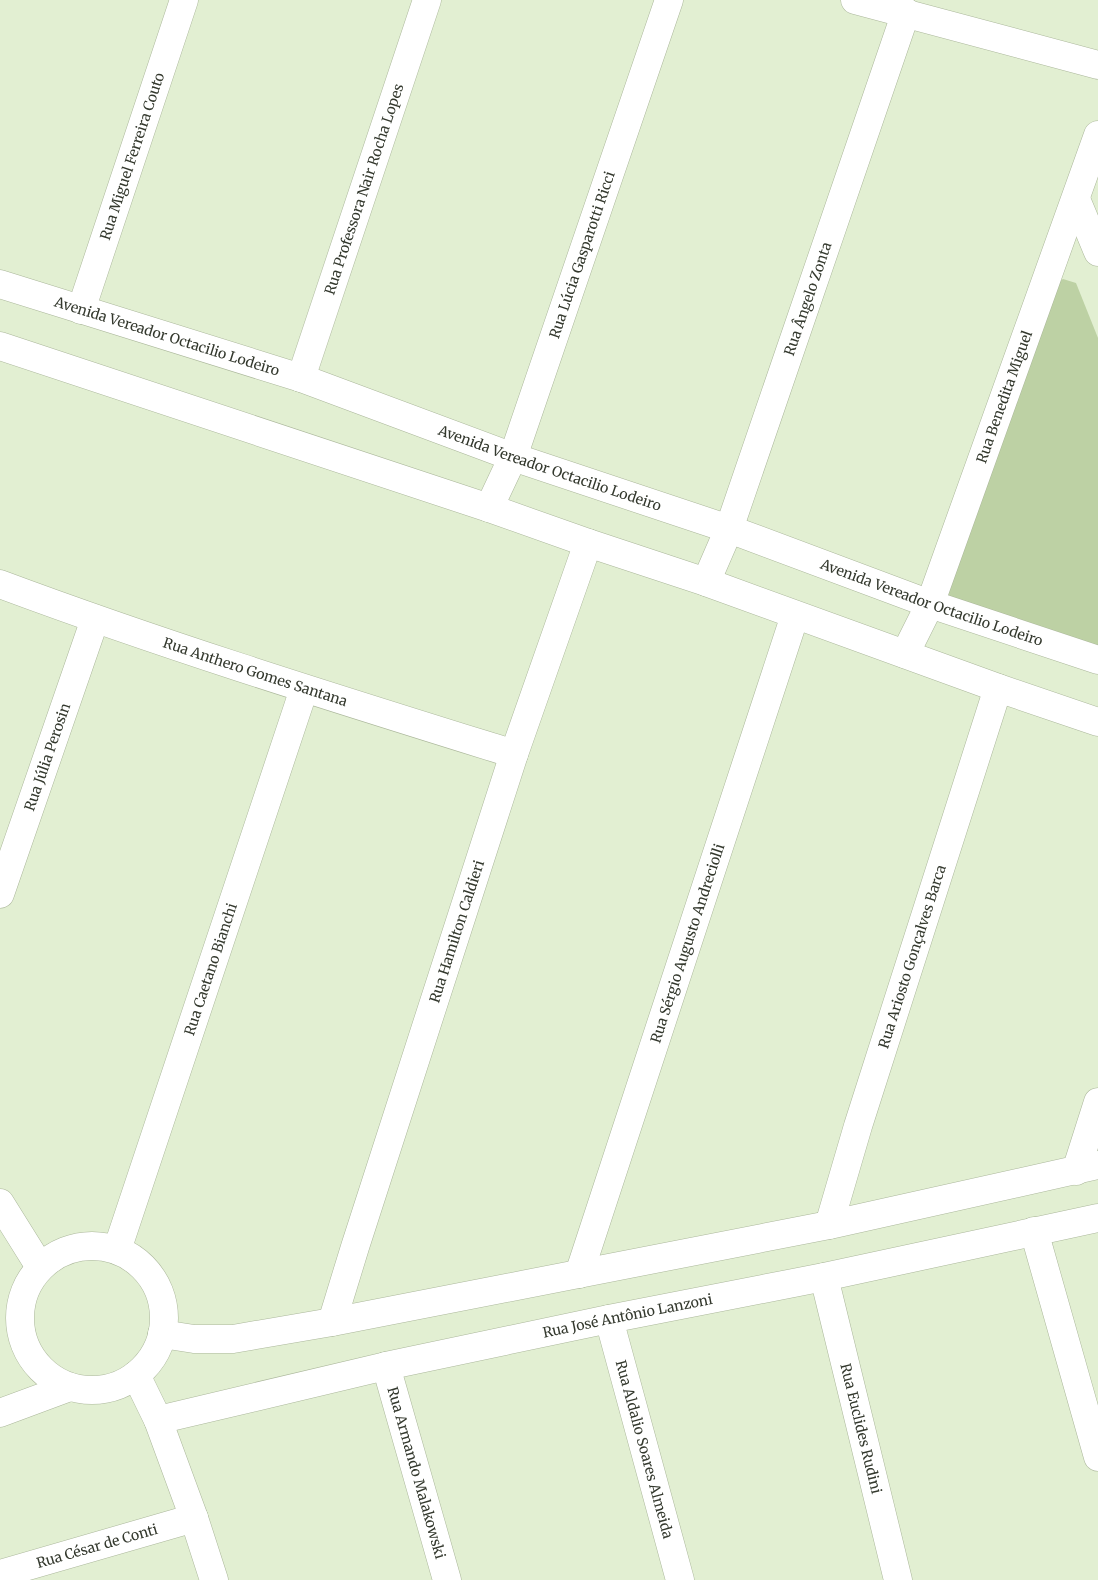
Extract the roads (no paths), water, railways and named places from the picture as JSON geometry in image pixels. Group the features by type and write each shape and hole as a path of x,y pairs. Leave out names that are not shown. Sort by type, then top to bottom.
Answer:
{"street":[{"name":"Rua Miguel Ferreira Couto","path":"81,310 184,0"},
{"name":"Rua Professora Nair Rocha Lopes","path":"301,378 427,0"},
{"name":"Rua Lúcia Gasparotti Ricci","path":"489,508 513,457 669,0"},
{"path":"855,0 906,12 1098,65"},
{"name":"Rua Ângelo Zonta","path":"706,582 729,530 906,12"},
{"name":"Rua Benedita Miguel","path":"905,654 930,604 1098,135"},
{"path":"1076,199 1098,252"},
{"name":"Avenida Vereador Octacilio Lodeiro","path":"0,284 301,378 513,457 729,530 930,604 1098,660"},
{"path":"0,346 706,582 998,688 1098,722"},
{"name":"Rua Hamilton Caldieri","path":"332,1322 514,754 588,543"},
{"name":"Rua Anthero Gomes Santana","path":"0,584 95,619 304,689 514,754"},
{"name":"Rua Sérgio Augusto Andreciolli","path":"579,1274 796,615"},
{"name":"Rua Júlia Perosin","path":"0,894 95,619"},
{"name":"Rua Ariosto Gonçalves Barca","path":"829,1225 861,1116 998,688"},
{"name":"Rua Caetano Bianchi","path":"117,1250 304,689"},
{"path":"162,1334 194,1339 233,1339 332,1322 829,1225 1087,1168 1098,1102"},
{"path":"0,1203 40,1267"},
{"name":"Rua José Antônio Lanzoni","path":"158,1420 386,1366 1098,1218"},
{"path":"1034,1232 1098,1457"},
{"path":"97,1246 117,1250 136,1260 150,1275 160,1293 164,1313 162,1334 153,1357 136,1375 116,1386 93,1390 70,1387 48,1376 31,1358 21,1335 20,1310 26,1287 40,1267 57,1254 76,1247 97,1246"},
{"name":"Rua Euclides Rudini","path":"824,1276 898,1580"},
{"name":"Rua Aldalio Soares Almeida","path":"608,1319 680,1580"},
{"name":"Rua Armando Malakowski","path":"386,1366 447,1580"},
{"path":"136,1375 158,1420 194,1518 214,1580"},
{"path":"0,1413 70,1387"},
{"name":"Rua César de Conti","path":"0,1574 194,1518"}]}
